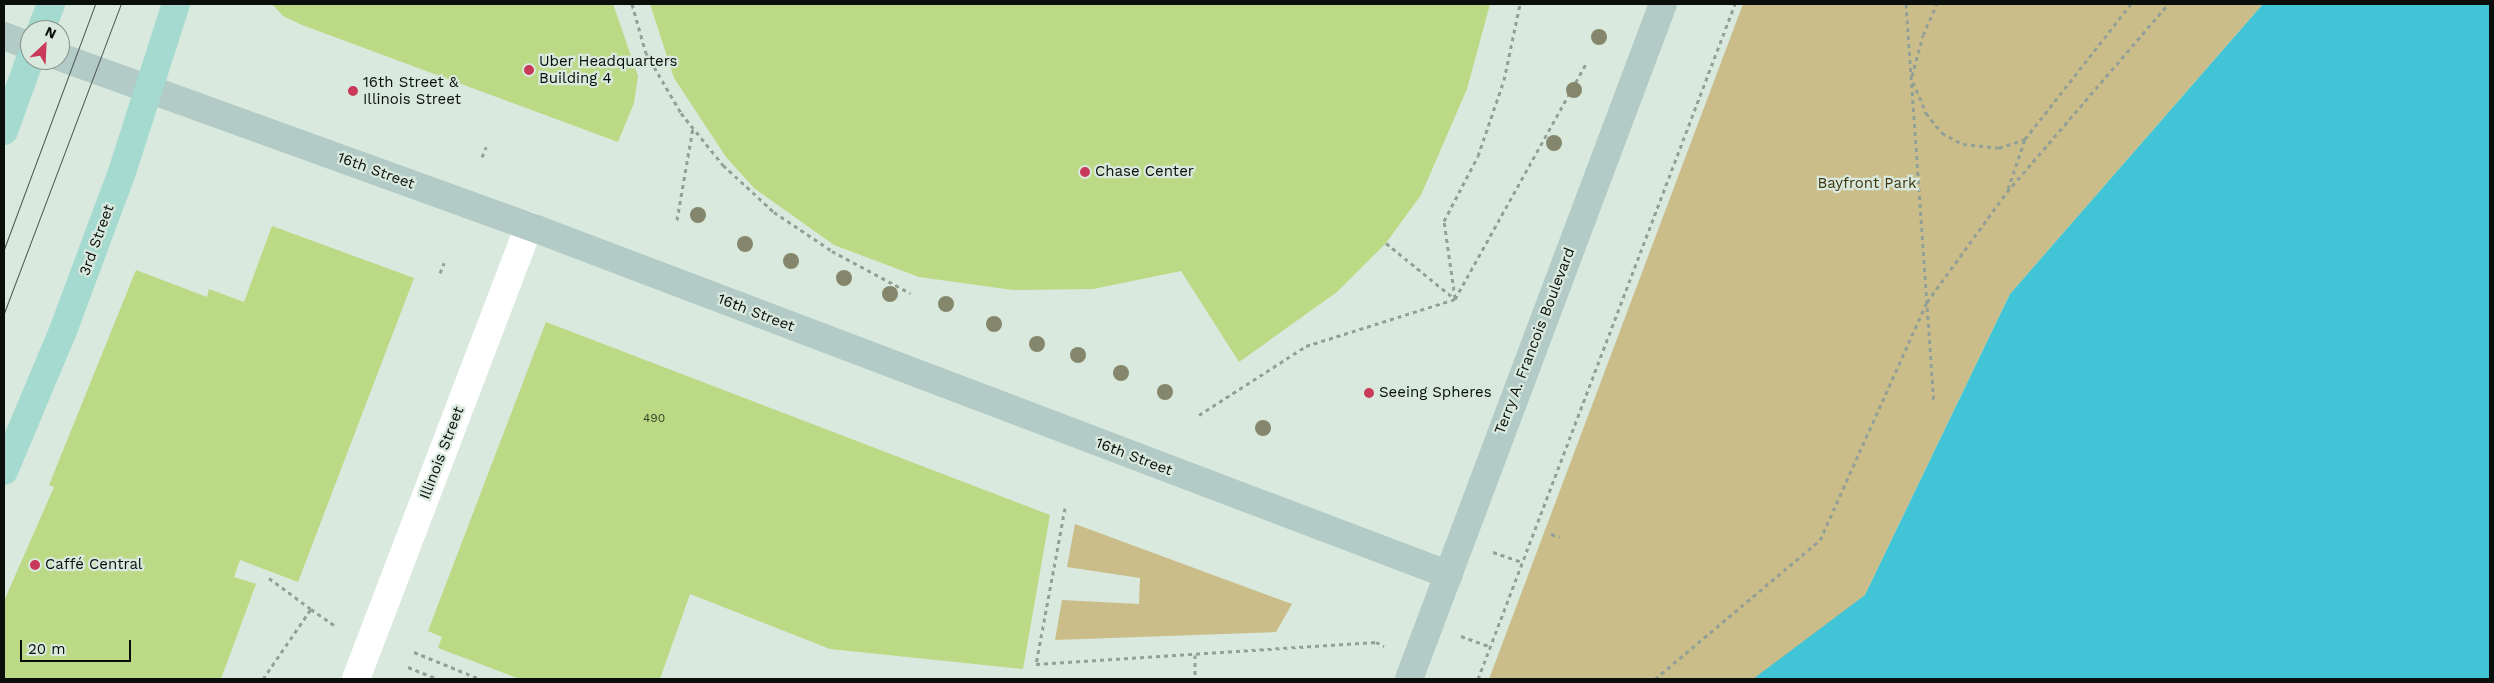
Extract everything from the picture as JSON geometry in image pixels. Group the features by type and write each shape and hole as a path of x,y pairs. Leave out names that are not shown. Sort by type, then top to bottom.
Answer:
{"main road":[{"path":"45,20 51,4"},
{"name":"3rd Street","path":"4,471 64,328 149,90 176,4"},
{"path":"4,131 26,70"}],"street":[{"name":"Terry A. Francois Boulevard","path":"1409,679 1663,4"},
{"path":"4,36 20,42"},
{"name":"16th Street","path":"70,61 529,226 1449,575"},
{"name":"Illinois Street","path":"356,679 529,226"}],"path":[{"path":"632,4 646,53 692,127 723,165 774,212 832,252 910,293"},
{"path":"1456,299 1444,221 1478,156 1504,80 1520,4"},
{"path":"1478,679 1735,4"},
{"path":"1906,4 1934,402"},
{"path":"1937,4 1923,35 1912,79 1926,113 1949,137 1963,144 1999,148 2025,139"},
{"path":"2007,192 2025,139 2131,4"},
{"path":"1655,679 1820,540 1927,302 2007,192 2168,4"},
{"path":"1199,414 1306,346 1456,299 1586,64"},
{"path":"677,220 692,127"},
{"path":"482,157 486,147"},
{"path":"1386,243 1456,299"},
{"path":"440,273 444,263"},
{"path":"1065,508 1036,664 1376,642 1384,646"},
{"path":"1551,534 1560,537"},
{"path":"269,578 334,625"},
{"path":"263,679 311,609"},
{"path":"414,652 480,679"},
{"path":"1195,655 1195,679"},
{"path":"408,667 438,679"}],"green space":[{"name":"Bayfront Park","path":"1743,4 2263,4 2010,294 1865,595 1758,679 1489,679"},
{"path":"1075,524 1292,604 1276,632 1055,640 1062,600 1139,604 1140,578 1067,567"}],"water":[{"path":"2263,4 2490,4 2490,679 1753,679 1865,595 2010,294"}],"building":[{"name":"Uber Headquarters Building 4","path":"272,4 613,4 638,76 634,103 618,142 302,25 283,16"},
{"name":"Chase Center","path":"650,4 1490,4 1467,89 1421,195 1386,243 1337,292 1239,362 1181,271 1093,289 1013,290 919,277 834,245 754,188 726,157 674,78"},
{"path":"272,226 414,278 298,582 240,560 234,577 256,584 221,679 4,679 4,601 54,487 49,485 136,270 207,297 209,289 244,302"},
{"path":"546,322 1050,515 1023,669 830,649 690,594 660,679 520,679 438,648 442,637 428,631"}],"tram line":[{"path":"4,249 95,4"},
{"path":"4,313 121,4"}],"place":[{"name":"Uber Headquarters Building 4","path":"529,70"},
{"name":"16th Street & Illinois Street","path":"353,91"},
{"name":"Chase Center","path":"1085,172"},
{"name":"Seeing Spheres","path":"1369,393"},
{"name":"Caffé Central","path":"35,565"}]}
